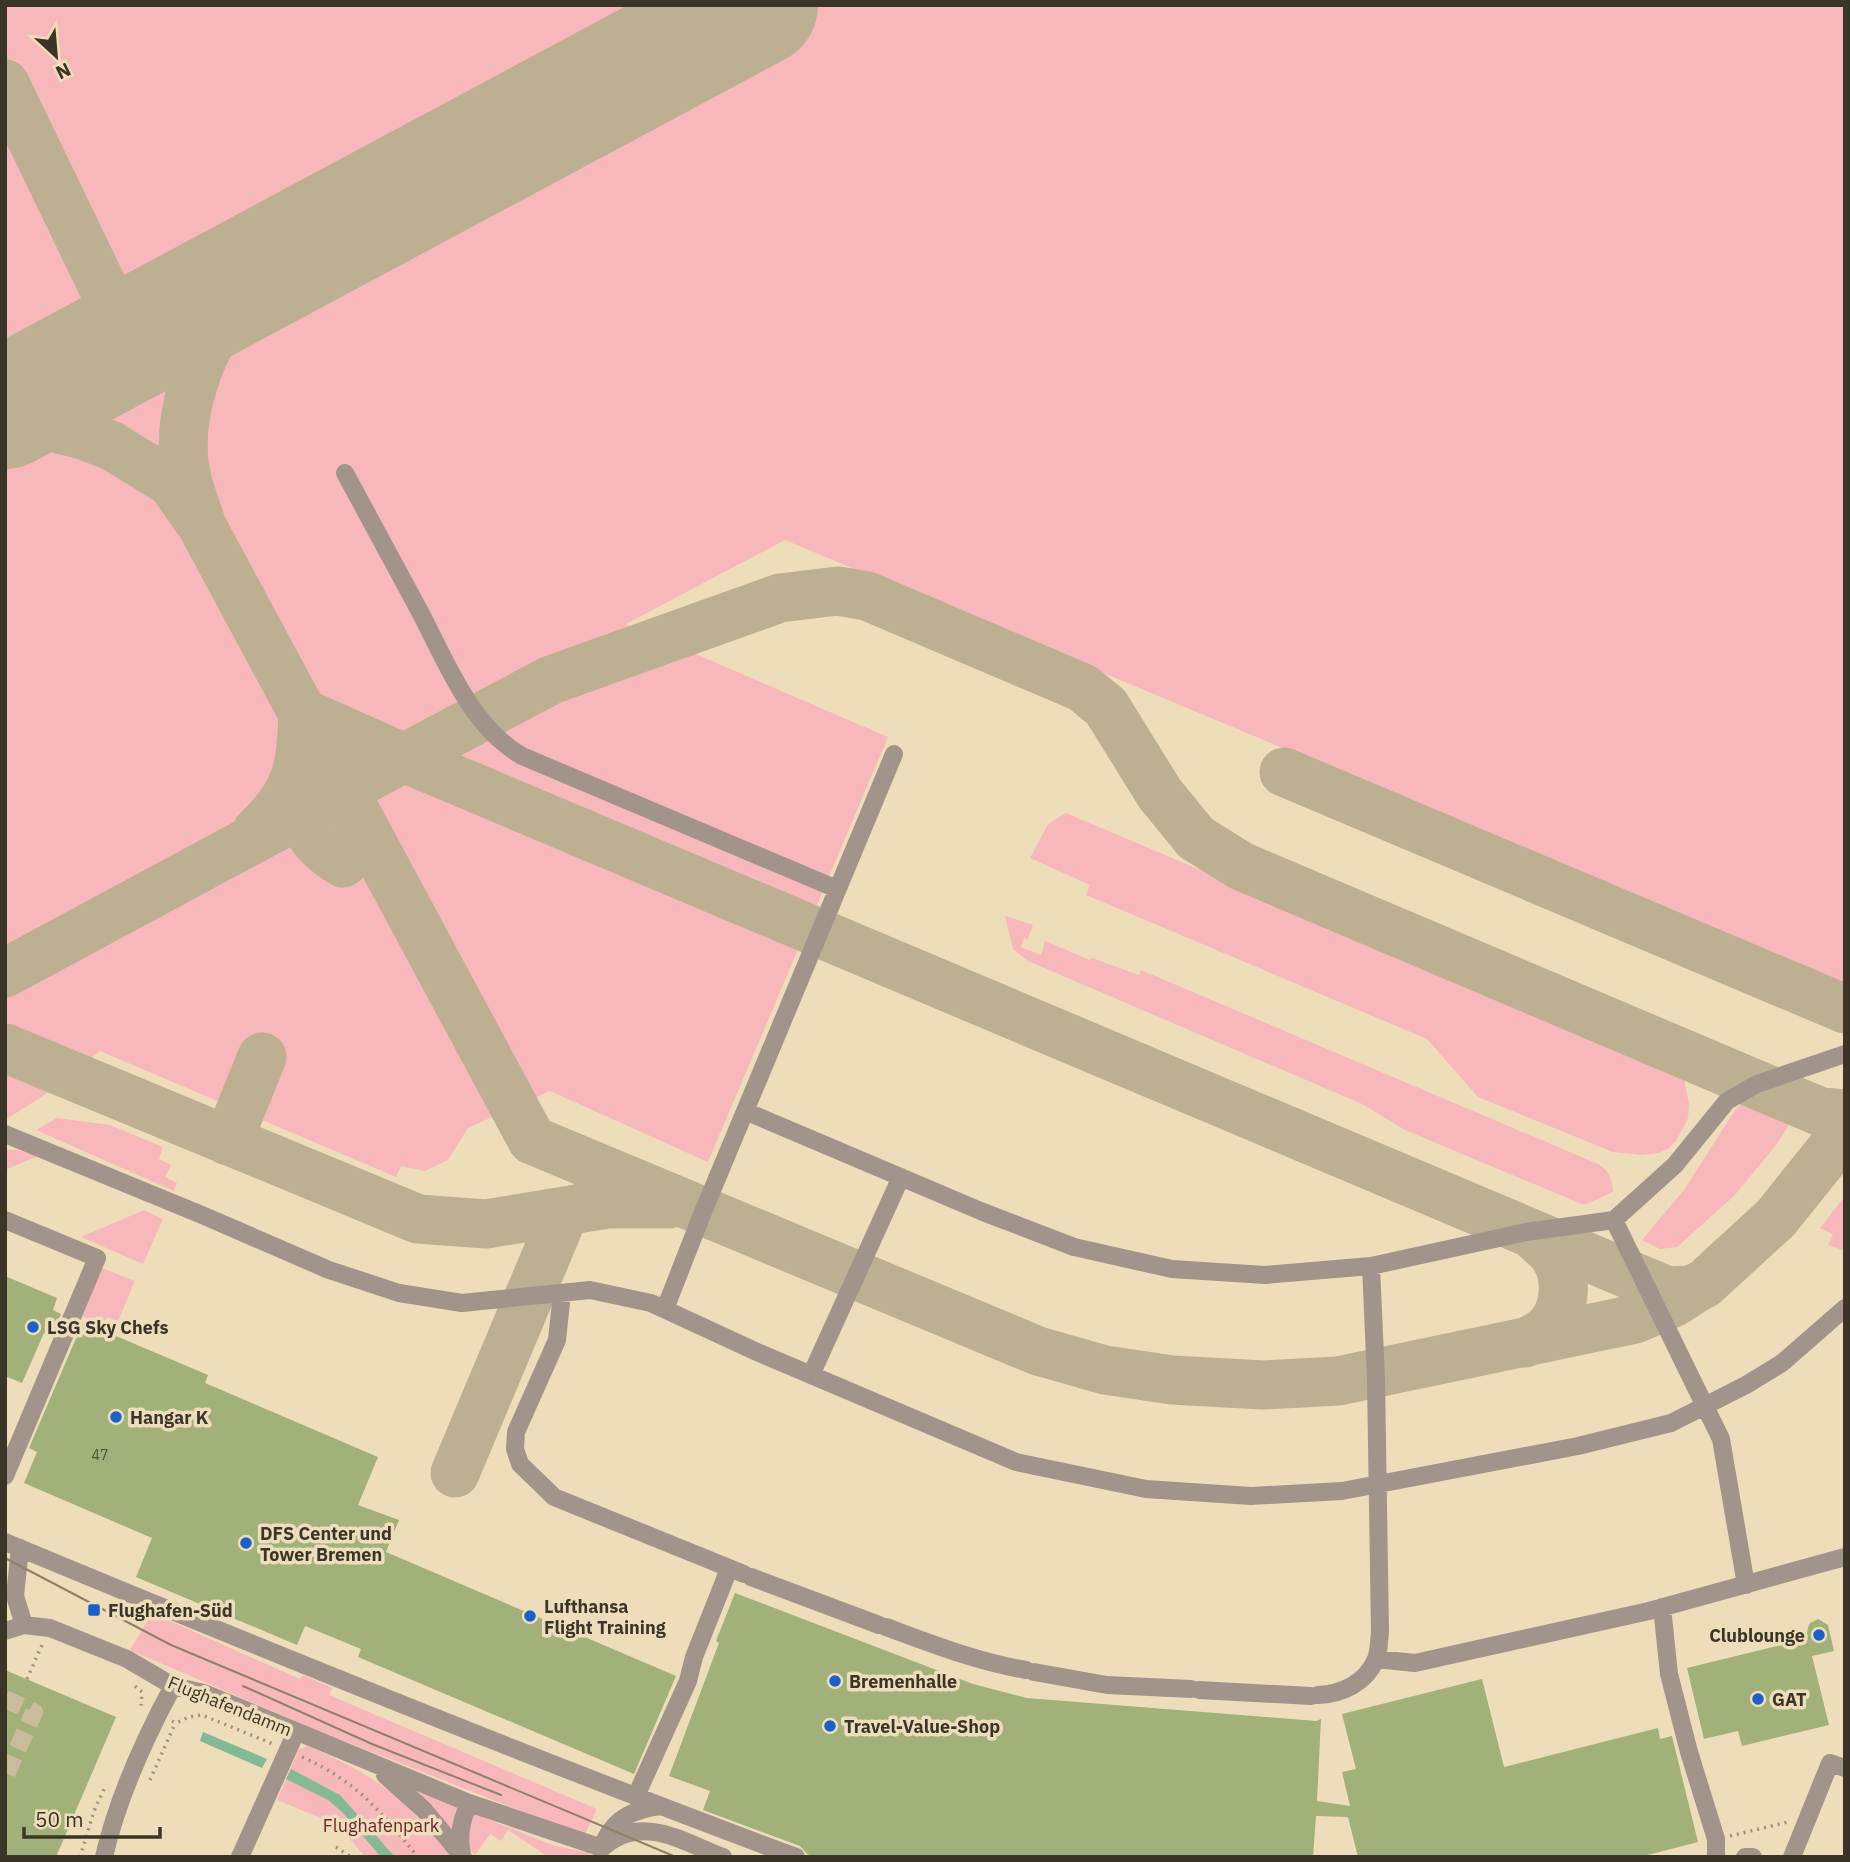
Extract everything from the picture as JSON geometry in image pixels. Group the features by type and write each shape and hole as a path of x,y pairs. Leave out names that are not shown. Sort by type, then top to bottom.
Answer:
{"street":[{"path":"345,473 464,695 494,735 507,747 522,756 837,889"},
{"path":"665,1309 894,754"},
{"path":"745,1111 1074,1247 1172,1269 1265,1275 1371,1266 1526,1233 1614,1220 1675,1165 1727,1101 1757,1084 1845,1054"},
{"path":"5,1134 329,1270 400,1293 462,1303 590,1290 651,1303 811,1375 1016,1462 1146,1489 1251,1496 1342,1491 1578,1446 1671,1423 1705,1408 1782,1363 1845,1308"},
{"path":"811,1375 901,1177"},
{"path":"5,1220 97,1258 5,1476"},
{"path":"1614,1220 1721,1439 1746,1585"},
{"path":"562,1293 557,1340 516,1432 515,1449 520,1464 554,1497 741,1573 882,1626 1000,1666 1107,1685 1334,1695 1359,1683 1376,1659 1380,1632 1371,1266"},
{"path":"5,1631 24,1625 10,1592 13,1545 340,1680 796,1857"},
{"path":"1376,1659 1415,1663 1662,1607 1845,1557"},
{"path":"636,1797 688,1681 694,1657 741,1573"},
{"path":"1662,1607 1669,1674 1716,1848"},
{"name":"Flughafendamm","path":"24,1625 50,1628 127,1659 173,1686 204,1693 369,1762 600,1852"},
{"path":"104,1857 127,1789 158,1714 173,1686"},
{"path":"240,1857 296,1732"},
{"path":"1792,1857 1807,1818 1837,1759"},
{"name":"Flughafendamm","path":"369,1762 424,1810 462,1856"},
{"name":"Flughafendamm","path":"462,1856 458,1836 469,1802"},
{"path":"600,1852 606,1837 621,1818 646,1808 661,1806"},
{"path":"600,1852 621,1834 635,1830 655,1831 723,1857"},
{"path":"1745,1857 1754,1857"}],"path":[{"path":"27,1679 50,1628"},
{"path":"130,1681 142,1692 142,1705 138,1714"},
{"path":"149,1782 176,1723"},
{"path":"80,1857 93,1811 108,1781"},
{"path":"1716,1848 1807,1818"},
{"path":"336,1847 352,1857"}],"green space":[{"path":"5,5 1845,5 1845,983 785,540 626,624 888,737 708,1162 550,1091 468,1128 448,1160 425,1171 401,1166 396,1177 100,1051 43,1096 5,1120"},
{"path":"1066,813 1678,1072 1684,1079 1689,1104 1688,1118 1676,1141 1668,1149 1642,1155 1613,1152 1478,1097 1427,1039 1086,895 1090,885 1030,858 1048,824"},
{"path":"1005,916 1033,925 1028,939 1024,938 1021,947 1041,955 1045,941 1090,960 1092,958 1139,975 1141,970 1598,1164 1609,1175 1613,1192 1584,1205 1405,1130 1362,1104 1028,961 1013,949"},
{"path":"1745,1100 1792,1120 1777,1144 1734,1196 1677,1247 1660,1249 1642,1240 1684,1190 1735,1110"},
{"path":"57,1118 110,1125 163,1147 159,1159 171,1165 165,1177 177,1183 174,1191 36,1130"},
{"path":"5,1150 17,1150 38,1156 5,1170"},
{"path":"1845,1196 1845,1251 1828,1245 1833,1234 1820,1228"},
{"path":"144,1210 163,1219 143,1264 81,1237"},
{"path":"102,1268 135,1281 118,1321 107,1317 103,1324 82,1316"},
{"path":"152,1613 300,1679 303,1675 332,1688 329,1695 597,1809 584,1836 309,1727 130,1650"},
{"name":"Flughafenpark","path":"308,1746 359,1771 391,1792 423,1823 452,1857 365,1857 338,1825 277,1800 299,1749"},
{"path":"405,1783 460,1808 453,1833"},
{"path":"471,1812 552,1845 589,1853 589,1857 548,1857 508,1830 501,1841 490,1834 475,1855 464,1843"}],"shaded area":[{"path":"203,1732 267,1759 262,1768 200,1741"},
{"path":"291,1769 340,1795 395,1857 381,1857 343,1813 328,1800 286,1779"}],"building":[{"name":"LSG Sky Chefs","path":"5,1276 57,1298 53,1310 61,1314 52,1336 44,1333 22,1383 5,1376"},
{"path":"83,1322 208,1375 205,1383 378,1457 358,1505 399,1520 386,1552 676,1676 634,1774 358,1657 361,1649 305,1626 297,1645 136,1577 152,1538 24,1483 37,1452 29,1448"},
{"path":"735,1593 973,1684 1027,1698 1316,1721 1321,1719 1317,1801 1350,1806 1342,1772 1356,1769 1342,1714 1482,1679 1504,1767 1658,1728 1660,1739 1672,1736 1698,1842 1640,1857 1358,1857 1348,1817 1316,1816 1313,1857 815,1857 807,1854 800,1846 703,1810 710,1791 669,1776"},
{"name":"GAT","path":"1818,1619 1828,1625 1834,1651 1812,1656 1829,1725 1742,1746 1738,1731 1704,1739 1687,1668 1806,1639 1810,1623"},
{"path":"5,1670 116,1717 56,1857 5,1857"}],"taxiway":[{"path":"5,84 129,341"},
{"path":"331,233 253,286 215,334 203,357 188,406 184,431 187,479 202,526 532,1140 1038,1351 1105,1370 1172,1380 1263,1385 1338,1381 1635,1319 1673,1303 1701,1285"},
{"path":"5,428 51,427 112,446 172,483 197,519"},
{"path":"257,831 281,804 295,778 301,749 303,713 404,758 551,680 780,598 838,591 867,596 1083,688 1106,707 1160,794 1196,838 1241,866 1821,1112 1845,1114"},
{"path":"5,973 404,758 1668,1291 1690,1290 1704,1284 1776,1218 1845,1132"},
{"path":"1284,772 1845,1009"},
{"path":"304,781 301,807 307,829 322,848 343,863"},
{"path":"5,1048 418,1219 486,1224 607,1204 668,1204"},
{"path":"228,1141 262,1057"},
{"path":"455,1473 565,1211"},
{"path":"1525,1343 1551,1325 1557,1316 1563,1296 1559,1265 1550,1250 1534,1236"}],"runway":[{"path":"5,408 757,5"}],"tunnel":[{"path":"5,1699 34,1712 5,1777"}],"tram line":[{"path":"5,1558 171,1645 676,1857"},
{"path":"243,1686 372,1744 501,1795"}],"place":[{"name":"LSG Sky Chefs","path":"33,1327"},
{"name":"Hangar K","path":"116,1417"},
{"name":"DFS Center und Tower Bremen","path":"246,1543"},
{"name":"Flughafen-Süd","path":"94,1610"},
{"name":"Lufthansa Flight Training","path":"530,1616"},
{"name":"Clublounge","path":"1819,1635"},
{"name":"Bremenhalle","path":"835,1681"},
{"name":"GAT","path":"1758,1699"},
{"name":"Travel-Value-Shop","path":"830,1726"}]}
